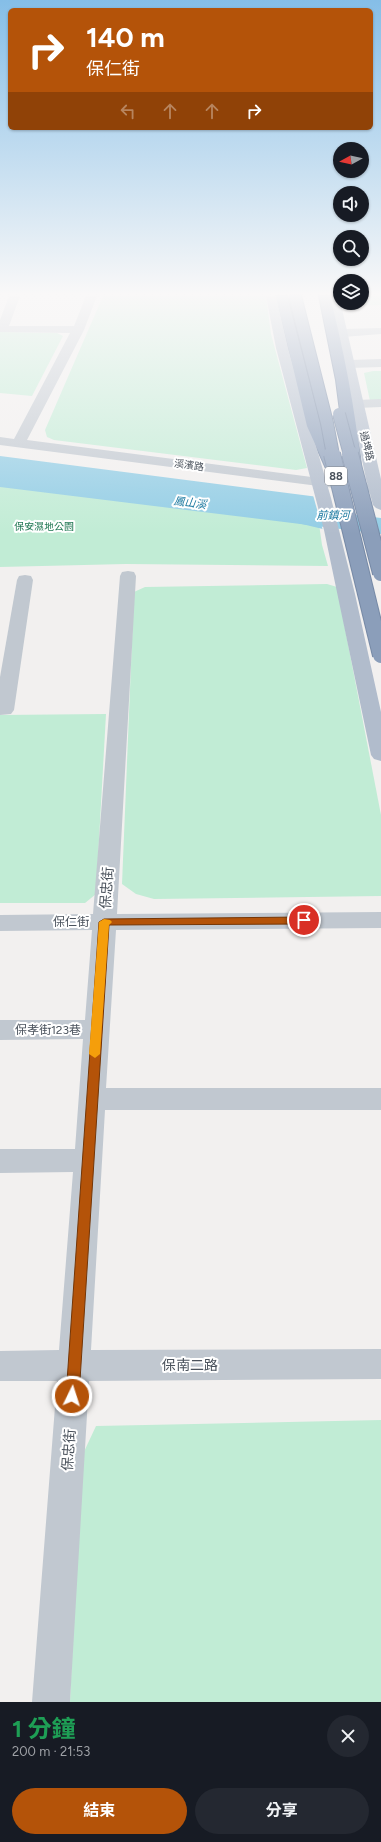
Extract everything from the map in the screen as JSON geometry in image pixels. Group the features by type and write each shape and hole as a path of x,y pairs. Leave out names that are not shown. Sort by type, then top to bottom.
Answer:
{"highway":[{"path":"301,375 314,426 336,475"},
{"name":"88","path":"315,375 327,423 336,475 381,655"},
{"name":"88","path":"329,375 381,573"},
{"path":"342,375 350,423 355,476"}],"main road":[{"path":"289,375 338,551 363,678 381,755"},
{"name":"過埤路","path":"351,375 380,497"}],"street":[{"path":"19,443 54,375"},
{"path":"357,404 381,403"},
{"name":"溪濱路","path":"0,441 380,497"},
{"name":"保忠街","path":"51,1702 128,576"},
{"path":"4,710 25,580"},
{"name":"保仁街","path":"0,923 381,920"},
{"name":"保孝街123巷","path":"0,1030 96,1029"},
{"path":"92,1099 381,1099"},
{"path":"0,1161 87,1160"},
{"name":"保南二路","path":"0,1366 381,1364"}],"green space":[{"path":"0,375 43,375 32,396 0,393"},
{"path":"69,375 282,375 307,468 296,470 54,440 47,437 45,430"},
{"path":"365,375 381,375 381,401 370,401"},
{"name":"保安濕地公園","path":"0,480 319,524 322,545 328,566 126,564 0,567"},
{"path":"327,584 337,587 381,815 381,896 154,899 136,894 122,884 134,592 145,587"},
{"path":"106,714 96,894 85,903 0,903 0,715"},
{"path":"381,1420 381,1702 70,1702 81,1458 96,1426"}],"water":[{"name":"前鎮河","path":"0,456 381,505 327,530 240,509 143,501 60,483 0,479"}],"pier":[{"path":"313,495 381,503 381,538 323,531"}],"waterway":[{"name":"鳳山溪","path":"0,479 381,526"}],"slow traffic":[{"path":"95,1054 104,922 107,922"}],"route":[{"path":"72,1396 104,922 304,920"}]}
